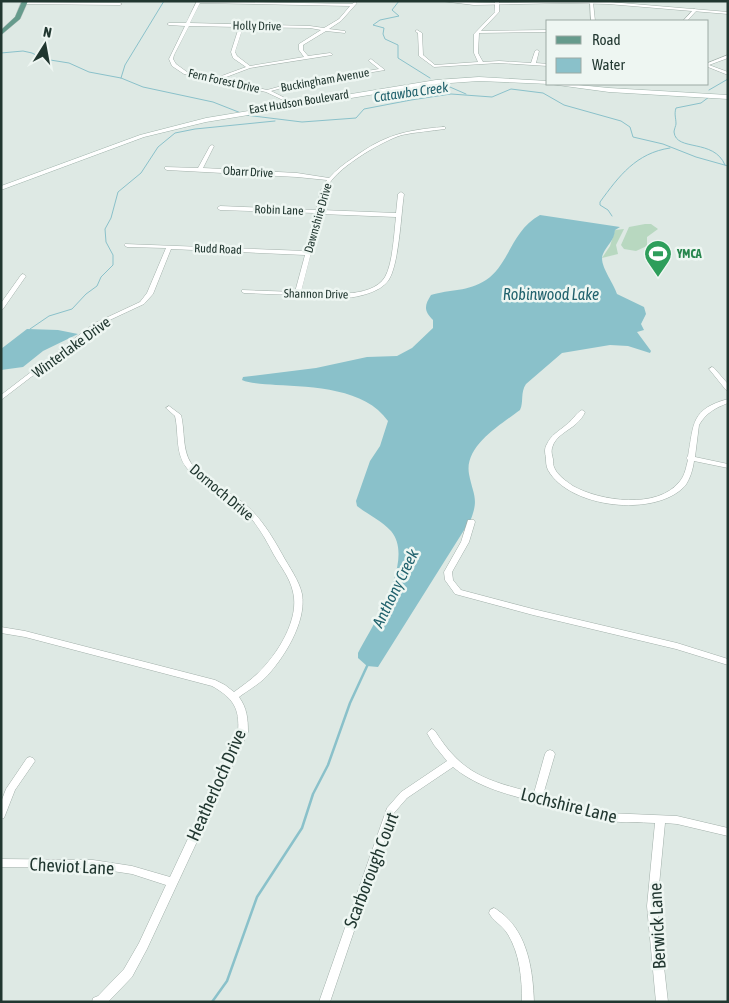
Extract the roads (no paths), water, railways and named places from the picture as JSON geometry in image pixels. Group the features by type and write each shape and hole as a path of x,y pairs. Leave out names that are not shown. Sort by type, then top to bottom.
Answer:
{"main road":[{"path":"1,33 18,18 24,2"},
{"name":"East Hudson Boulevard","path":"1,186 114,145 225,115 436,82 479,79 546,82"},
{"path":"562,85 609,90 728,95"},
{"path":"589,85 728,95"}],"street":[{"path":"199,1 355,3"},
{"name":"Fern Forest Drive","path":"199,1 172,55 172,61 176,67 186,73 267,91 285,100"},
{"path":"443,1 497,3 591,2 728,13"},
{"path":"24,2 120,4"},
{"path":"591,2 593,20"},
{"path":"307,58 300,50 301,44 340,20 355,3"},
{"path":"481,63 476,53 477,32 497,12 497,3"},
{"path":"686,20 695,10"},
{"name":"Holly Drive","path":"169,24 325,28 344,32"},
{"path":"242,25 233,52 239,60 249,67"},
{"path":"417,31 420,33 421,55 434,66 481,63 546,65"},
{"path":"477,32 546,31"},
{"path":"533,64 537,51"},
{"path":"216,80 249,67 330,54"},
{"path":"709,65 728,56"},
{"name":"Buckingham Avenue","path":"267,91 289,85 383,70 371,60"},
{"path":"709,65 728,74"},
{"name":"Dawnshire Drive","path":"297,295 328,180 371,146 384,139 410,132 443,128"},
{"path":"200,169 212,146"},
{"name":"Obarr Drive","path":"167,168 297,175 328,180"},
{"name":"Shannon Drive","path":"244,292 297,295 354,295 384,282 389,275 401,194"},
{"name":"Robin Lane","path":"220,208 398,215"},
{"name":"Rudd Road","path":"127,245 308,253"},
{"name":"Winterlake Drive","path":"1,398 97,324 142,303 150,294 169,247"},
{"path":"1,308 23,276"},
{"path":"712,369 728,389"},
{"path":"582,412 578,420 554,438 548,448 547,456 550,466 557,476 580,493 600,500 622,503 656,500 673,492 682,484 687,474 696,425 700,417 709,408 728,401"},
{"name":"Dornoch Drive","path":"170,408 178,415 182,451 190,467 206,481 238,502 254,517 277,553 298,592 299,607 295,622 279,652 262,674 235,696"},
{"path":"690,458 728,466"},
{"path":"471,522 466,542 448,572 449,580 458,592 677,646 728,662"},
{"path":"1,630 25,634 201,679 215,683 235,696"},
{"name":"Heatherloch Drive","path":"97,1002 102,1000 128,973 243,732 244,712 235,696"},
{"name":"Lochshire Lane","path":"432,733 452,763 476,779 607,818 692,823 728,832"},
{"path":"537,798 550,754"},
{"path":"1,814 11,789 30,761"},
{"name":"Scarborough Court","path":"324,1002 388,816 404,795 452,763"},
{"name":"Berwick Lane","path":"660,820 652,906 662,1002"},
{"name":"Cheviot Lane","path":"1,864 94,864 132,870 172,882"},
{"path":"494,913 511,929 517,942 526,973 528,1002"}],"water":[{"name":"Robinwood Lake","path":"540,215 620,227 615,230 612,240 603,254 604,268 617,294 644,307 646,314 641,324 644,330 637,332 651,351 650,353 628,346 610,345 562,353 526,384 520,410 485,437 472,454 469,474 474,492 475,506 471,519 378,667 367,666 358,658 358,653 389,593 398,558 397,543 391,531 357,506 356,501 370,461 380,446 388,421 378,410 366,402 337,391 254,383 242,380 243,377 316,368 367,357 397,356 412,348 433,328 433,320 426,308 431,295 472,287 486,280 500,265 522,230"},
{"path":"27,329 58,330 78,334 43,351 23,367 1,370 1,349"}],"waterway":[{"path":"121,78 125,65 164,1"},
{"path":"399,1 392,10 399,16 380,20 373,25 384,28 383,34 385,39 398,45 398,58 430,78"},
{"name":"Catawba Creek","path":"1,53 23,51 44,59 69,63 89,72 121,78"},
{"name":"Catawba Creek","path":"121,78 143,87 213,102 241,113"},
{"path":"709,90 728,79"},
{"path":"443,84 466,94"},
{"name":"Catawba Creek","path":"245,115 302,122 356,118 364,109 411,100 451,94 492,97 511,89 543,93 564,105 621,121 630,127 633,137 663,144 696,157 728,166"},
{"path":"709,97 701,103 676,108 674,132 676,138 681,142 713,151 725,165"},
{"path":"30,329 49,316 72,309 86,294 97,286 101,277 113,265 113,255 106,242 105,229 111,218 118,192 141,173 158,147 175,133 195,129 275,121"},
{"name":"Anthony Creek","path":"612,216 608,210 600,205 600,202 614,183 638,160 647,155 670,148"},
{"name":"Anthony Creek","path":"212,1002 227,981 257,897 302,828 313,794 328,765 350,703 368,664"}],"place":[{"name":"YMCA","path":"658,278"}]}
